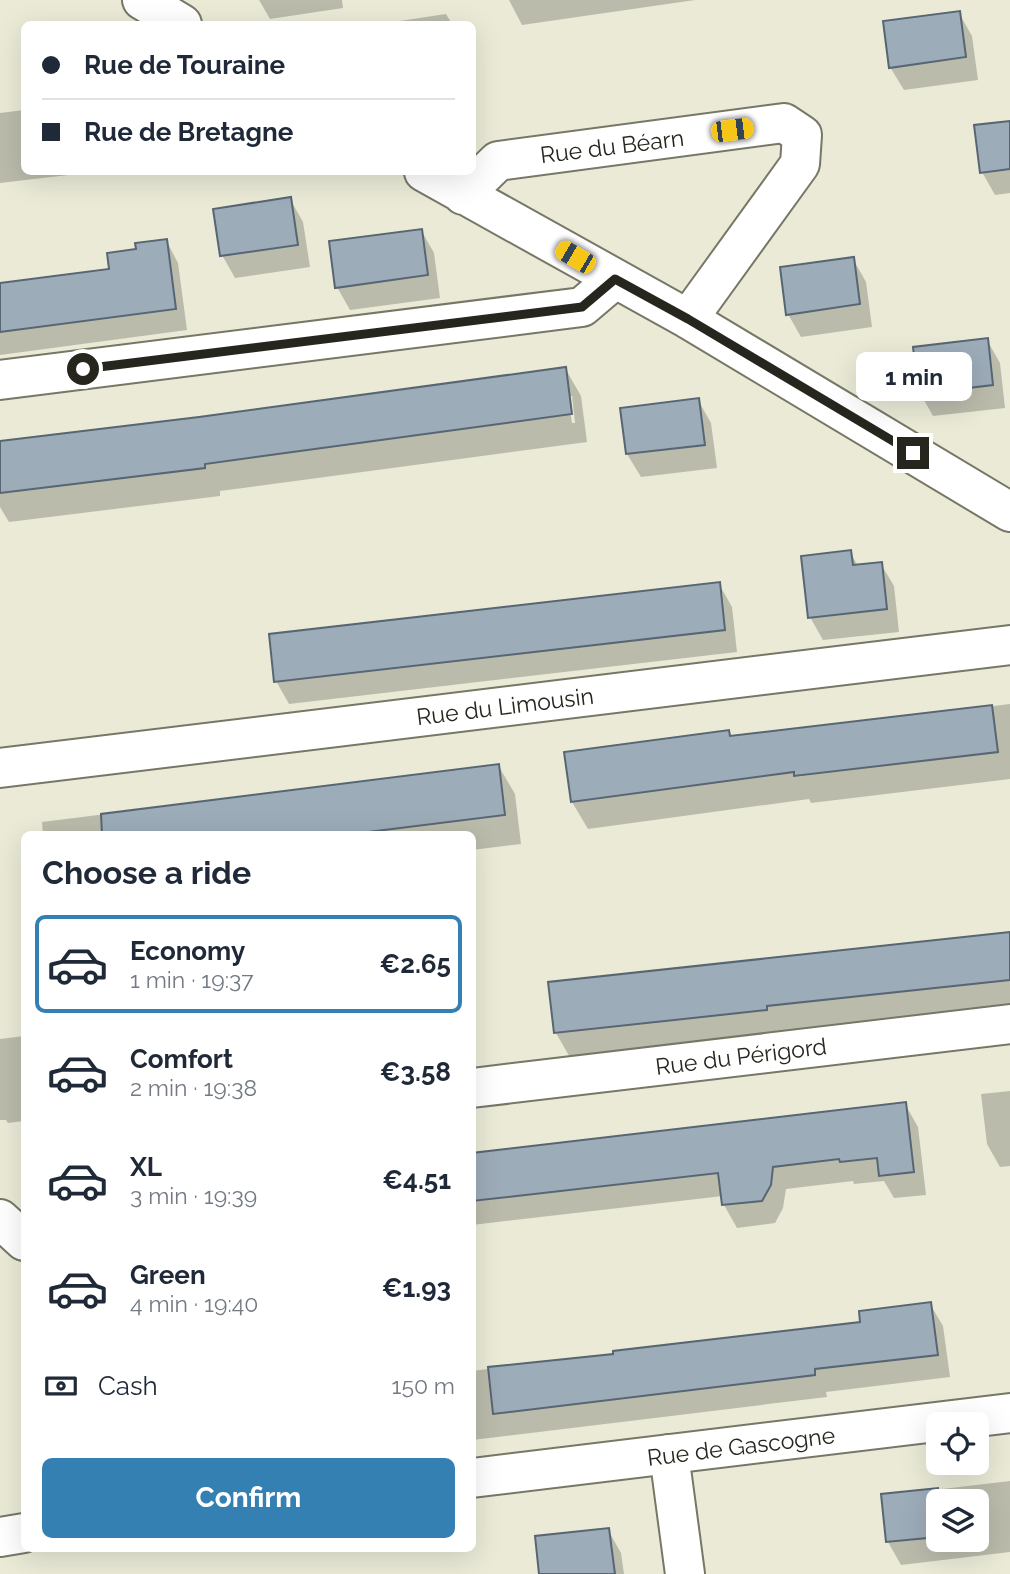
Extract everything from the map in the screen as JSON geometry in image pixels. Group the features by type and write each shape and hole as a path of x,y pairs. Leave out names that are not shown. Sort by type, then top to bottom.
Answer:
{"street":[{"path":"142,0 177,21"},
{"name":"Rue du Béarn","path":"463,195 498,161 784,123 802,135 800,164 688,319"},
{"path":"429,175 1000,495"},
{"path":"0,380 582,307 615,279"},
{"name":"Rue du Limousin","path":"0,768 1010,645"},
{"name":"Rue du Périgord","path":"476,1088 1010,1024"},
{"path":"0,1219 21,1238"},
{"name":"Rue de Gascogne","path":"476,1478 1010,1413"},
{"path":"670,1454 685,1574"},
{"path":"0,1537 21,1534"}],"building":[{"path":"960,11 966,57 889,68 883,21"},
{"path":"1010,121 1010,169 980,173 974,125"},
{"path":"291,197 298,245 220,256 213,209"},
{"path":"422,229 428,275 335,288 329,241"},
{"path":"167,239 176,309 0,332 0,283 109,269 107,253 136,249 135,243"},
{"path":"854,257 860,304 786,315 780,267"},
{"path":"988,338 993,385 918,394 913,347"},
{"path":"566,367 572,414 205,464 205,468 0,493 0,441"},
{"path":"699,398 705,445 626,454 620,408"},
{"path":"851,550 853,565 882,562 887,609 808,618 801,556"},
{"path":"720,582 725,630 274,682 269,634"},
{"path":"992,705 998,752 794,776 794,772 571,802 564,752 729,730 730,736"},
{"path":"499,764 505,815 376,831 102,831 101,814"},
{"path":"1010,932 1010,980 767,1006 767,1010 554,1033 548,982"},
{"path":"906,1102 914,1172 879,1176 877,1158 840,1162 839,1159 773,1167 771,1185 762,1201 722,1205 718,1173 476,1201 476,1153"},
{"path":"931,1302 938,1355 815,1369 815,1375 493,1414 488,1367 613,1354 613,1351 860,1322 859,1311"},
{"path":"926,1489 926,1538 886,1542 881,1494"},
{"path":"609,1528 615,1574 539,1574 535,1536"}],"route":[{"path":"83,369 582,307 615,279 688,319 913,453"}]}
